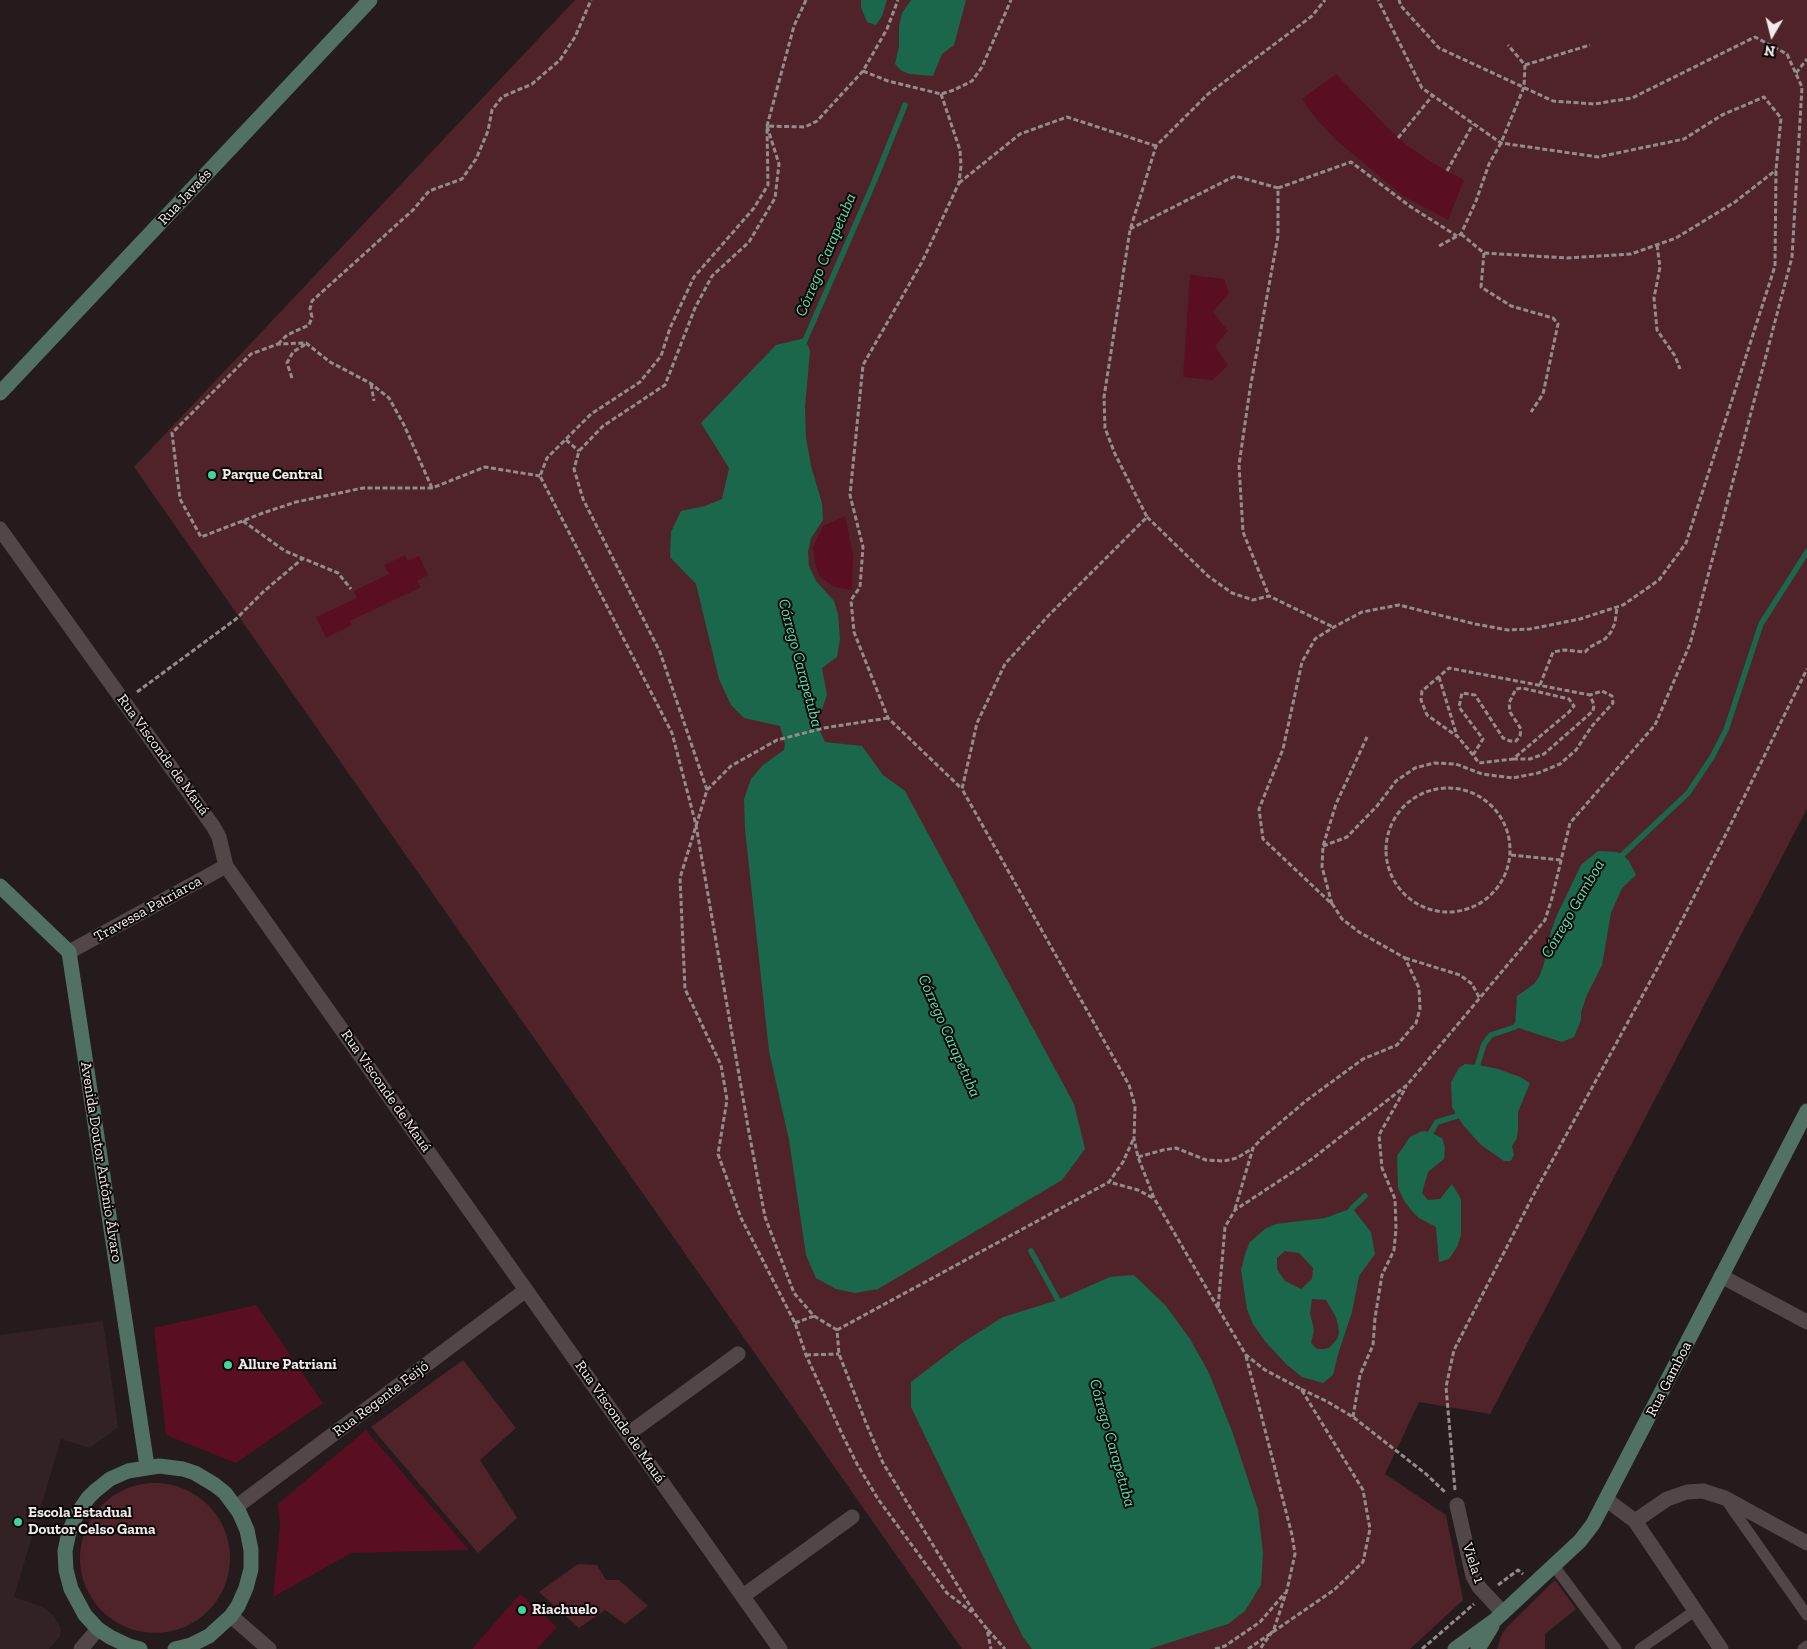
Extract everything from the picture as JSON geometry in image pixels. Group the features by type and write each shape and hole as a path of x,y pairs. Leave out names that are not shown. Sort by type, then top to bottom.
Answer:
{"street":[{"name":"Rua Javaés","path":"0,393 370,0"},
{"name":"Rua Visconde de Mauá","path":"0,529 213,826 219,837 226,866 780,1649"},
{"name":"Travessa Patriarca","path":"69,952 226,866"},
{"path":"0,886 69,952"},
{"name":"Avenida Doutor Antônio Álvaro","path":"69,952 147,1466"},
{"name":"Rua Gamboa","path":"1455,1649 1499,1616 1580,1541 1593,1524 1807,1111"},
{"path":"1721,1276 1807,1322"},
{"name":"Rua Regente Feijó","path":"236,1508 526,1290"},
{"path":"628,1434 738,1354"},
{"path":"140,1649 120,1642 98,1629 79,1607 70,1589 65,1561 69,1532 88,1498 102,1484 128,1471 147,1466 171,1467 195,1473 215,1485 225,1493 236,1508 247,1530 251,1560 246,1588 238,1606 231,1616 209,1636 191,1645 175,1649"},
{"path":"1635,1521 1667,1499 1687,1492 1703,1491 1724,1498 1807,1543"},
{"path":"1607,1500 1635,1521 1721,1649"},
{"name":"Viela 1","path":"1457,1505 1474,1576 1499,1616"},
{"path":"743,1596 852,1517"},
{"path":"231,1616 269,1649"},
{"name":"Rua Gamboa","path":"1478,1649 1499,1616"},
{"path":"81,1649 98,1629"}],"lane":[{"path":"1724,1498 1807,1615"},
{"path":"1554,1566 1616,1649"},
{"path":"1640,1649 1696,1610"},
{"path":"1802,1649 1807,1646"}],"path":[{"path":"278,344 286,335 309,325 312,317 310,310 312,301 413,210 429,191 462,179 476,159 488,131 492,110 502,97 532,84 560,60 575,36 591,0"},
{"path":"806,0 794,26 767,126 768,185 754,208 694,277 670,328 661,356 640,382 591,414 547,458 540,476 672,733 696,825 765,1217 794,1293 814,1316 837,1330"},
{"path":"767,126 805,128 817,121 862,71 887,28 898,0"},
{"path":"862,71 888,81 941,94 972,81 982,66 1011,0"},
{"path":"1325,0 1312,16 1208,94 1156,146 1130,230 1104,397 1105,428 1115,454 1147,517 1208,576 1232,593 1253,600 1269,596 1334,627"},
{"path":"1378,0 1422,88 1501,143 1598,157 1684,139 1722,115 1764,97 1781,118 1776,170 1775,266 1686,543 1660,580 1623,605 1580,619 1530,629 1508,630 1398,605 1362,612 1334,627 1316,640 1302,662 1283,749 1259,810 1263,838 1332,905 1342,919 1359,932 1405,958 1460,974 1472,984 1480,999"},
{"path":"1235,1210 1308,1162 1407,1085 1545,920 1570,823 1654,725 1690,644 1792,257 1802,87 1787,54 1754,37 1632,98 1594,104 1553,101 1439,48 1402,6 1399,0"},
{"path":"1525,65 1590,45"},
{"path":"1439,246 1462,234 1489,164 1501,143 1524,88 1525,65 1508,46"},
{"path":"1796,72 1807,59"},
{"path":"941,94 960,150 959,183 922,262 863,365 850,495 863,547 860,587 851,600 854,632 888,718 962,789 1129,1085 1135,1106 1134,1139 1138,1157 1154,1198 1246,1355 1292,1535 1295,1554 1287,1590 1274,1629 1260,1649"},
{"path":"1398,138 1434,95"},
{"path":"959,183 1020,134 1067,117 1156,146"},
{"path":"1447,171 1473,124"},
{"path":"707,790 660,652 610,551 582,500 574,469 579,451 603,426 665,385 695,308 712,276 750,242 775,198 779,164 767,126"},
{"path":"1130,230 1235,176 1278,188 1351,162 1411,207 1457,236"},
{"path":"1462,234 1484,253 1567,258 1631,254 1676,238 1735,202 1776,170"},
{"path":"1269,596 1243,532 1240,465 1250,389 1278,236 1278,188"},
{"path":"1657,245 1660,267 1654,298 1658,330 1675,356 1680,369"},
{"path":"1484,253 1481,287 1511,306 1553,318 1558,324 1543,394 1531,412"},
{"path":"292,378 287,363 293,352 306,343"},
{"path":"432,488 404,425 389,398 370,384 330,362 306,343 278,344 251,354 172,433 180,499 201,537 296,502 363,488 432,488 485,467 540,476"},
{"path":"370,384 374,401"},
{"path":"566,440 579,451"},
{"path":"962,789 977,723 1006,664 1048,614 1147,517"},
{"path":"243,521 285,551 338,573 351,589"},
{"path":"124,701 236,619 263,592 302,558"},
{"path":"1540,685 1552,652 1564,650 1585,652 1604,639 1612,632 1617,607"},
{"path":"1323,846 1347,837 1377,806 1396,781 1415,768 1434,763 1456,764 1482,774 1512,778 1538,773 1560,764 1576,750 1592,726 1613,703 1612,696 1602,691 1590,695 1450,668 1422,691 1421,700 1427,715 1458,737 1479,763 1530,759 1544,754 1593,712 1594,704 1590,695"},
{"path":"1457,1505 1446,1387 1454,1350 1535,1192 1658,967 1807,669"},
{"path":"1438,678 1458,737"},
{"path":"1473,755 1483,739 1458,707 1462,693 1474,695 1503,738 1510,741 1516,741 1520,736 1521,729 1510,712 1509,703 1516,689 1522,688 1569,699 1574,706 1569,712 1513,759"},
{"path":"888,718 824,728 777,740 731,766 707,790 680,878 685,989 723,1074 728,1100 718,1154 741,1218 794,1323 843,1436 878,1499 948,1593 975,1614"},
{"path":"1332,905 1322,867 1323,846 1336,804 1367,738"},
{"path":"1453,788 1472,793 1489,803 1502,818 1509,836 1511,855 1506,874 1496,890 1481,903 1463,911 1444,913 1425,908 1408,898 1395,883 1388,866 1386,846 1390,827 1400,810 1415,797 1433,790 1453,788"},
{"path":"1511,855 1561,860"},
{"path":"1138,1157 1176,1148 1206,1160 1224,1161 1237,1158 1253,1148 1307,1100 1363,1059 1397,1045 1416,1023 1420,1009 1419,988 1405,958"},
{"path":"1353,1417 1360,1375 1373,1345 1382,1275 1394,1250 1396,1229 1395,1199 1382,1168 1379,1135 1407,1085"},
{"path":"837,1330 1108,1182 1123,1162 1134,1139"},
{"path":"1218,1308 1226,1227 1235,1210 1253,1148"},
{"path":"1108,1182 1138,1190 1154,1198"},
{"path":"794,1323 814,1316"},
{"path":"837,1330 840,1354 883,1463 975,1614 1005,1649"},
{"path":"806,1354 840,1354"},
{"path":"1246,1355 1265,1370 1353,1417 1426,1474 1457,1505"},
{"path":"1248,1649 1274,1629 1334,1590 1363,1562 1370,1530 1363,1490 1301,1389"},
{"path":"1215,1649 1226,1646 1260,1622 1287,1590"},
{"path":"987,1629 991,1649"}],"shaded area":[{"name":"Parque Central","path":"575,0 1807,0 1807,809 1490,1414 1419,1402 1385,1474 1446,1515 1463,1600 1410,1649 962,1649 134,467"},
{"name":"Escola Estadual Doutor Celso Gama","path":"103,1321 118,1427 90,1448 61,1439 14,1597 43,1607 52,1614 61,1629 60,1637 49,1649 0,1649 0,1335"},
{"path":"463,1360 516,1428 480,1460 517,1518 478,1553 371,1427"},
{"path":"155,1483 170,1484 184,1488 197,1495 208,1505 218,1516 225,1529 229,1543 229,1573 225,1587 218,1600 208,1611 197,1621 184,1628 170,1632 155,1633 140,1632 126,1628 113,1621 102,1611 92,1600 85,1587 81,1573 80,1558 81,1543 85,1529 92,1516 102,1505 113,1495 126,1488 140,1484"},
{"path":"578,1564 597,1565 606,1580 619,1580 648,1606 625,1624 605,1610 579,1628 539,1592"},
{"path":"1555,1580 1576,1609 1545,1634 1545,1649 1497,1649 1502,1634 1507,1627"}],"water":[{"path":"861,0 887,0 882,16 876,25 867,22 861,7"},
{"path":"911,0 966,0 954,45 942,54 933,76 910,74 902,71 895,64 899,46 899,26 902,13"},
{"path":"805,338 810,351 805,407 806,438 811,466 822,503 823,520 811,538 808,552 809,566 816,581 834,601 838,614 840,639 837,657 822,668 827,695 815,721 825,742 862,746 883,775 905,791 1074,1104 1085,1149 1062,1180 878,1289 855,1293 836,1289 816,1278 806,1255 789,1140 769,1051 745,829 744,799 751,779 763,765 784,750 785,744 780,726 744,718 731,705 719,679 696,584 670,557 671,532 681,511 705,506 722,499 729,468 701,423 776,345"},
{"path":"1598,851 1622,854 1629,861 1636,875 1622,888 1611,913 1602,965 1587,995 1581,1012 1581,1020 1574,1037 1562,1042 1515,1027 1517,996 1534,984 1539,977 1557,915 1581,865"},
{"path":"1465,1064 1498,1069 1530,1083 1518,1112 1517,1138 1512,1146 1514,1154 1511,1161 1504,1161 1481,1145 1463,1125 1452,1107 1451,1082 1459,1068"},
{"path":"1422,1131 1430,1132 1442,1138 1445,1147 1444,1159 1428,1172 1422,1193 1428,1200 1440,1199 1452,1184 1461,1199 1461,1235 1457,1247 1449,1259 1439,1262 1436,1227 1419,1218 1412,1211 1398,1188 1397,1156 1410,1137"},
{"path":"1352,1208 1371,1232 1375,1254 1359,1276 1352,1312 1333,1375 1323,1383 1302,1377 1286,1364 1264,1340 1253,1324 1247,1309 1241,1270 1250,1242 1265,1229 1276,1224 1325,1218","holes":["1285,1251 1299,1253 1313,1268 1312,1279 1301,1289 1285,1281 1277,1269 1277,1258","1312,1299 1326,1300 1335,1315 1339,1334 1329,1348 1317,1349 1311,1343 1314,1330 1310,1313"]},
{"path":"1134,1275 1166,1306 1190,1339 1209,1373 1232,1431 1258,1510 1263,1553 1261,1585 1245,1611 1228,1624 1149,1649 1032,1649 1023,1637 996,1583 911,1407 911,1382 962,1343 1003,1317 1058,1300 1110,1277"}],"building":[{"path":"1336,74 1408,146 1433,163 1464,180 1448,220 1403,196 1336,140 1313,115 1302,99"},
{"path":"1190,275 1224,279 1229,293 1213,312 1228,331 1215,346 1228,365 1213,380 1183,377"},
{"path":"845,516 853,554 852,590 834,587 819,576 813,547 823,526"},
{"path":"405,555 408,561 419,556 428,575 417,581 421,587 350,621 352,625 326,638 316,617 357,598 354,591 389,574 384,565"},
{"name":"Allure Patriani","path":"256,1305 323,1403 236,1463 166,1435 154,1328"},
{"path":"366,1430 469,1550 351,1553 273,1597 280,1525 278,1504"},
{"name":"Riachuelo","path":"520,1594 557,1627 537,1649 472,1649"}],"waterway":[{"name":"Córrego Carapetuba","path":"803,345 874,182 905,105"},
{"name":"Córrego Gamboa","path":"1617,860 1688,793 1712,757 1726,730 1761,624 1807,552"},
{"name":"Córrego Gamboa","path":"1476,1070 1484,1044 1491,1035 1515,1027 1520,1021"},
{"name":"Córrego Gamboa","path":"1427,1139 1437,1122 1457,1116 1459,1111"},
{"name":"Córrego Gamboa","path":"1349,1215 1352,1208 1365,1196"},
{"name":"Córrego Carapetuba","path":"1031,1251 1058,1300 1059,1307"}],"place":[{"name":"Parque Central","path":"212,475"},
{"name":"Allure Patriani","path":"228,1365"},
{"name":"Escola Estadual Doutor Celso Gama","path":"18,1522"},
{"name":"Riachuelo","path":"522,1610"}]}
